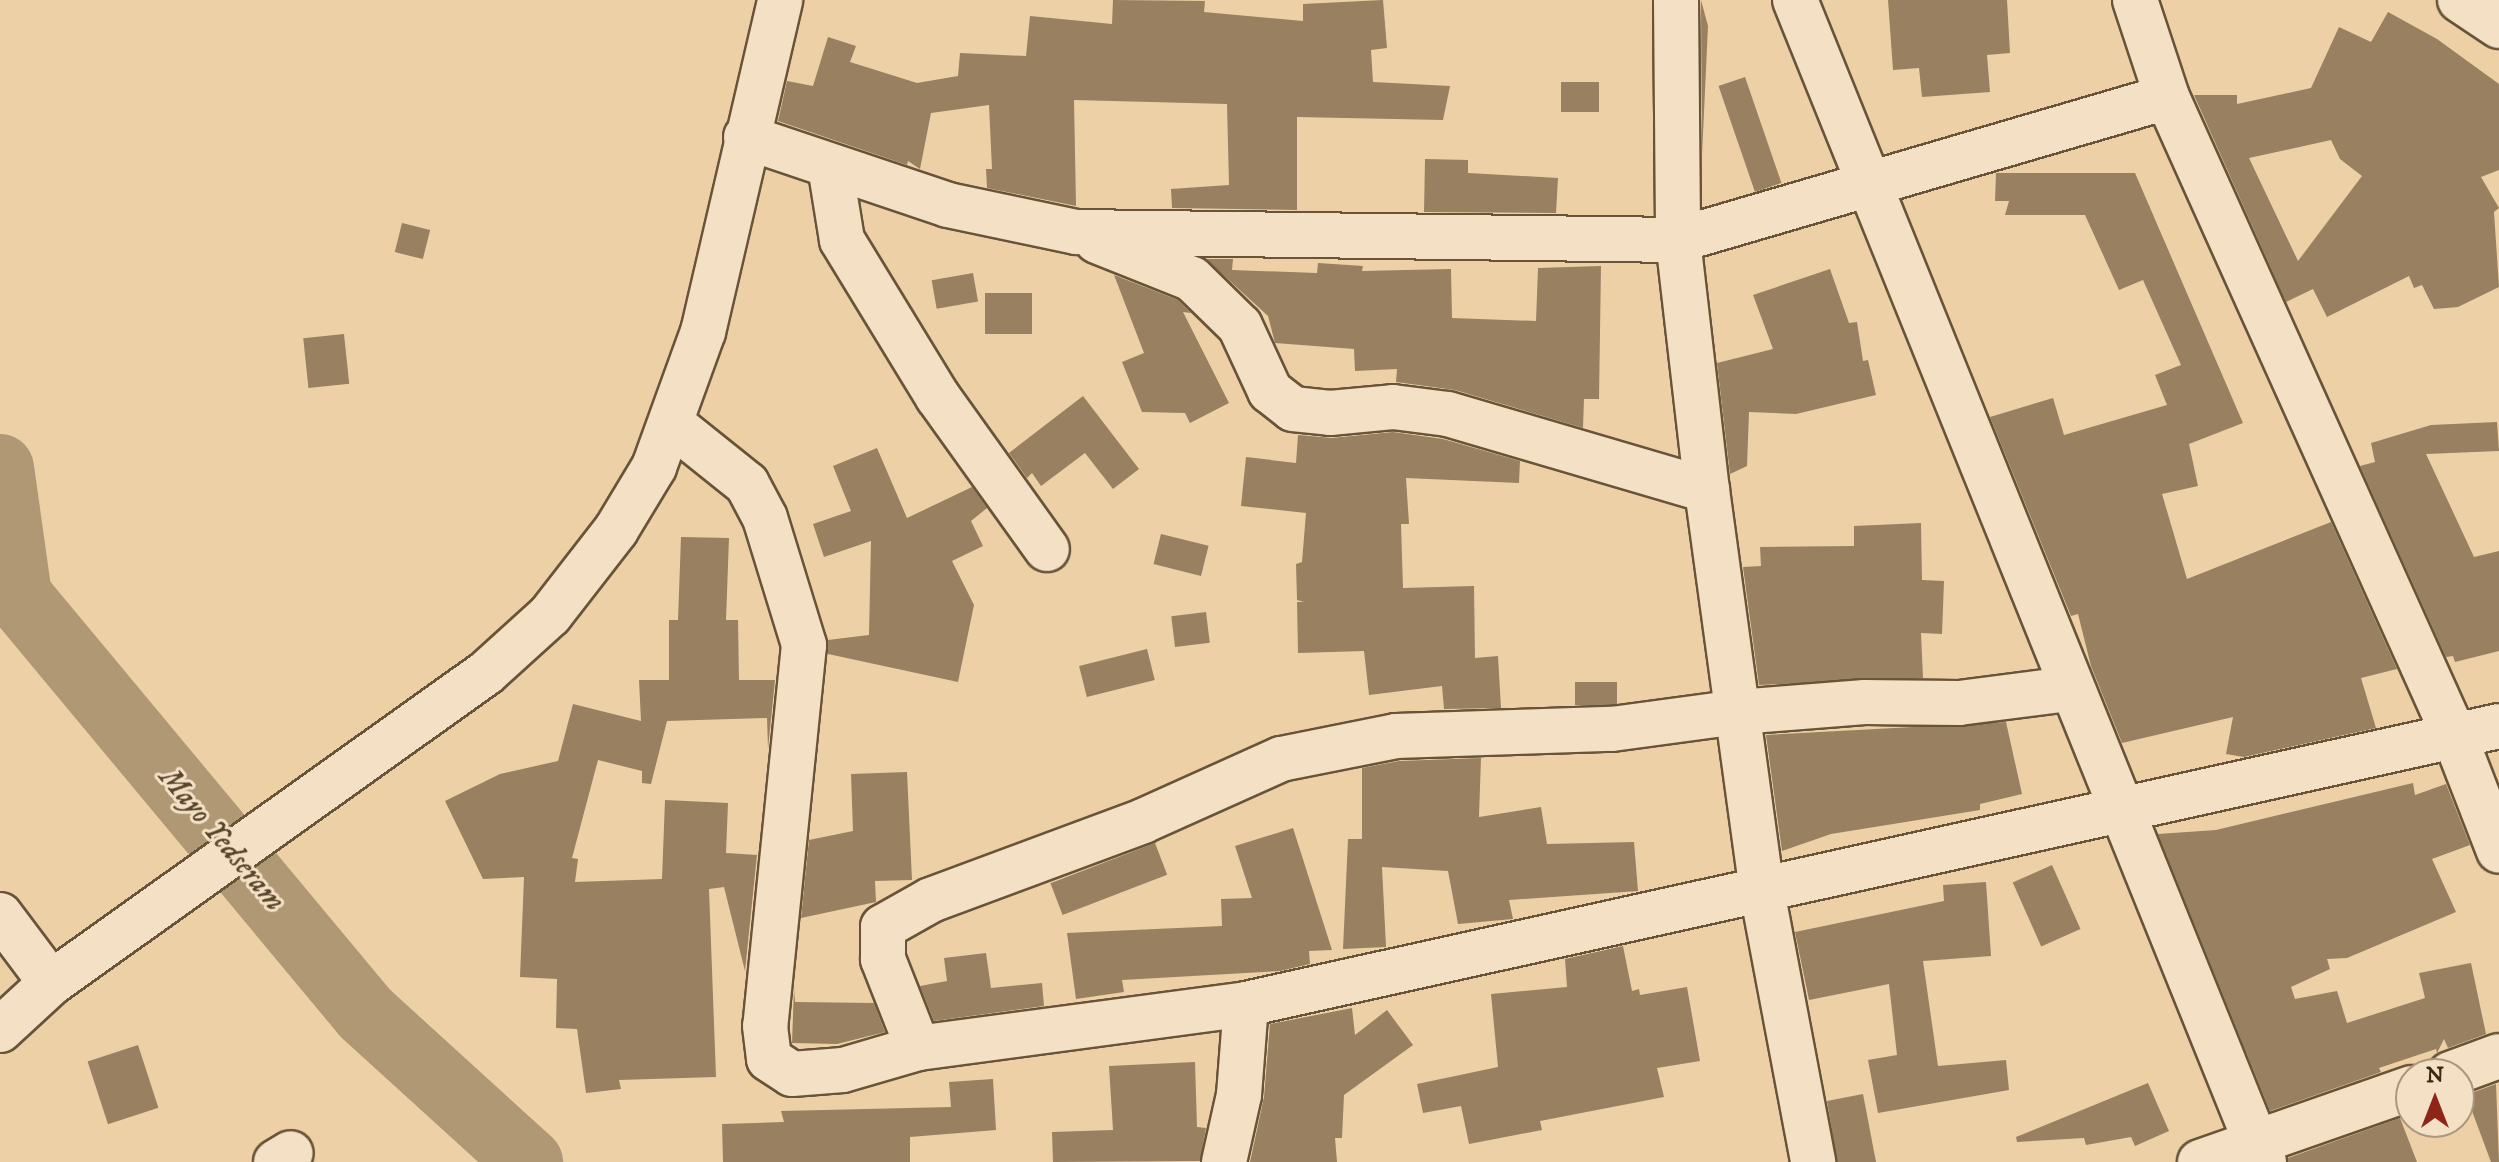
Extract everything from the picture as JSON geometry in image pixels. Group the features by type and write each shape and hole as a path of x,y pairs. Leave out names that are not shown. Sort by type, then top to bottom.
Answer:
{"street":[{"path":"0,1030 51,983 486,673 550,615 616,530 654,467 672,424 707,318 746,137 780,0"},
{"path":"1676,0 1678,240 1707,490 1762,891 1813,1162"},
{"path":"1795,0 2069,689 2260,1152"},
{"path":"2135,0 2167,97 2454,735 2499,851"},
{"path":"2460,0 2499,26"},
{"path":"1076,232 1678,240 2167,97"},
{"path":"746,137 948,205 1076,232 1192,279 1240,326 1270,391 1293,409 1330,413 1393,407 1448,414 1707,490"},
{"path":"830,166 842,240 938,397 1047,549"},
{"path":"672,424 747,484 765,518 804,645 765,1026 769,1059 792,1074 843,1070 918,1048 1246,1004 2121,813 2499,726"},
{"path":"918,1048 881,942 883,927 931,900 1143,821 1281,759 1340,745 1464,732 1612,729 1738,712 1865,702 1959,703 2069,689"},
{"path":"0,915 51,983"},
{"path":"1224,1162 1239,1095 1246,1004"},
{"path":"2475,1065 2499,1056"},
{"path":"2200,1162 2260,1152 2395,1095"}],"building":[{"path":"1113,0 1205,1 1204,12 1303,21 1303,4 1383,0 1387,48 1371,50 1373,82 1450,86 1443,120 1297,117 1297,210 1172,208 1171,189 1229,185 1227,104 1074,100 1076,206 987,188 986,169 992,169 989,105 931,113 920,169 908,161 907,165 778,121 787,81 813,86 828,37 856,46 850,62 917,83 958,76 960,53 1026,56 1030,16 1112,24"},
{"path":"1701,0 1708,26 1702,155"},
{"path":"1888,0 2007,0 2010,53 1987,55 1990,92 1922,97 1919,68 1893,70"},
{"path":"2388,12 2437,39 2499,84 2499,170 2481,177 2499,208 2494,212 2499,287 2458,307 2434,309 2422,285 2414,288 2409,276 2327,317 2313,289 2286,302 2194,95 2237,95 2237,104 2311,88 2339,27 2371,42","holes":["2331,140 2340,159 2362,176 2298,261 2249,158"]},
{"path":"1745,77 1781,183 1755,192 1719,86"},
{"path":"1561,82 1599,82 1599,112 1561,112"},
{"path":"1425,159 1468,160 1468,173 1558,178 1556,213 1424,212"},
{"path":"1996,173 2135,173 2243,423 2189,444 2198,486 2162,494 2187,579 2331,522 2397,669 2361,678 2376,728 2244,757 2226,754 2233,717 2122,743 2091,666 2078,614 2071,616 1990,417 2053,398 2064,435 2167,405 2155,375 2181,365 2143,280 2119,290 2085,215 2005,215 2009,201 1995,201"},
{"path":"402,223 430,230 423,259 395,252"},
{"path":"1206,259 1233,259 1232,270 1317,273 1318,263 1363,266 1362,271 1451,269 1452,318 1536,321 1538,268 1601,266 1599,399 1584,399 1583,428 1455,390 1396,382 1397,369 1355,371 1354,349 1275,343 1268,316"},
{"path":"1830,269 1849,323 1857,322 1863,361 1868,360 1876,395 1796,414 1749,412 1747,466 1730,474 1717,363 1773,349 1753,295"},
{"path":"973,273 978,302 937,309 932,280"},
{"path":"1114,275 1178,300 1191,313 1183,312 1229,403 1190,423 1185,413 1142,412 1122,362 1144,353"},
{"path":"985,293 1032,293 1032,334 985,334"},
{"path":"344,334 349,384 308,388 303,338"},
{"path":"1083,396 1139,469 1113,489 1085,453 1041,486 1032,473 1027,478 1009,453"},
{"path":"2497,422 2499,451 2426,454 2474,557 2499,551 2499,651 2455,662 2453,656 2446,657 2360,466 2375,462 2371,443 2431,425"},
{"path":"1393,432 1443,439 1520,461 1519,483 1406,478 1409,524 1401,524 1403,588 1474,586 1475,658 1498,656 1501,708 1444,709 1442,686 1369,695 1364,651 1298,653 1297,602 1304,602 1297,600 1296,564 1302,562 1306,513 1241,506 1246,457 1296,463 1298,435 1332,438"},
{"path":"877,448 907,518 972,487 987,508 971,521 983,546 952,561 974,605 958,682 828,654 828,640 869,635 871,541 824,557 813,524 851,511 833,466"},
{"path":"1921,523 1922,580 1944,581 1942,634 1921,633 1923,678 1759,685 1743,567 1761,566 1760,547 1854,546 1854,526"},
{"path":"1161,534 1209,546 1201,576 1154,564"},
{"path":"681,537 729,538 726,620 738,620 739,680 775,680 768,749 767,718 667,721 651,784 642,783 642,771 598,760 572,858 578,859 575,882 662,879 665,800 728,803 726,853 757,855 745,971 724,887 709,889 716,1077 619,1080 621,1089 586,1093 577,1029 556,1028 557,979 520,977 524,877 483,879 445,801 500,774 558,761 573,704 641,721 639,680 669,680 669,620 678,620"},
{"path":"1206,612 1210,643 1175,647 1171,616"},
{"path":"1147,649 1155,680 1087,697 1079,666"},
{"path":"1575,682 1617,682 1617,705 1575,705"},
{"path":"2006,722 2022,794 1980,804 1980,810 1831,834 1782,851 1766,735"},
{"path":"1481,758 1479,817 1541,807 1547,844 1634,842 1638,891 1509,900 1513,919 1458,924 1448,871 1382,867 1386,947 1343,949 1348,839 1362,839 1362,768 1399,761"},
{"path":"907,772 912,880 875,881 876,902 801,918 809,840 853,831 851,774"},
{"path":"2413,783 2415,795 2446,784 2470,845 2432,859 2456,912 2347,958 2327,959 2330,969 2291,987 2295,999 2337,991 2347,1023 2425,998 2419,973 2471,963 2486,1034 2448,1048 2444,1039 2437,1053 2436,1049 2409,1058 2395,1058 2395,1063 2379,1068 2381,1072 2270,1111 2158,834 2216,830"},
{"path":"1293,828 1332,950 1309,951 1310,964 1280,971 1122,980 1124,992 1076,999 1067,933 1222,926 1221,899 1252,898 1235,846"},
{"path":"1155,843 1167,875 1063,915 1050,883"},
{"path":"2052,865 2080,929 2041,946 2013,882"},
{"path":"1986,882 1991,956 1923,961 1938,1066 2006,1060 2009,1090 1878,1113 1868,1060 1897,1055 1889,984 1809,1000 1795,932 1944,901 1943,885"},
{"path":"1623,946 1632,991 1639,989 1640,995 1687,987 1700,1061 1657,1068 1664,1097 1540,1121 1542,1130 1469,1144 1461,1106 1423,1113 1417,1084 1498,1067 1491,994 1567,987 1565,959"},
{"path":"986,953 991,988 1042,983 1044,1006 934,1021 920,986 947,981 944,958"},
{"path":"794,988 795,1002 874,1003 885,1032 837,1044 792,1043"},
{"path":"1352,1008 1355,1035 1387,1010 1413,1045 1344,1095 1342,1138 1335,1138 1337,1162 1250,1162 1264,1097 1270,1024"},
{"path":"138,1045 158,1108 108,1124 88,1061"},
{"path":"1195,1062 1197,1127 1206,1128 1200,1161 1053,1162 1052,1132 1113,1130 1109,1066"},
{"path":"993,1079 996,1130 910,1137 910,1162 723,1162 722,1124 784,1122 781,1111 951,1107 949,1082"},
{"path":"2148,1083 2169,1131 2135,1146 2131,1137 2086,1145 2084,1138 2017,1142 2016,1137"},
{"path":"2496,1084 2499,1162 2491,1162 2475,1119 2475,1092"},
{"path":"1863,1094 1876,1162 1837,1162 1827,1101"},
{"path":"2395,1120 2395,1138 2408,1138 2417,1162 2288,1162 2288,1158"}],"waterway":[{"name":"Mayo Yedseram","path":"0,468 18,596 365,1013 529,1162"}]}
